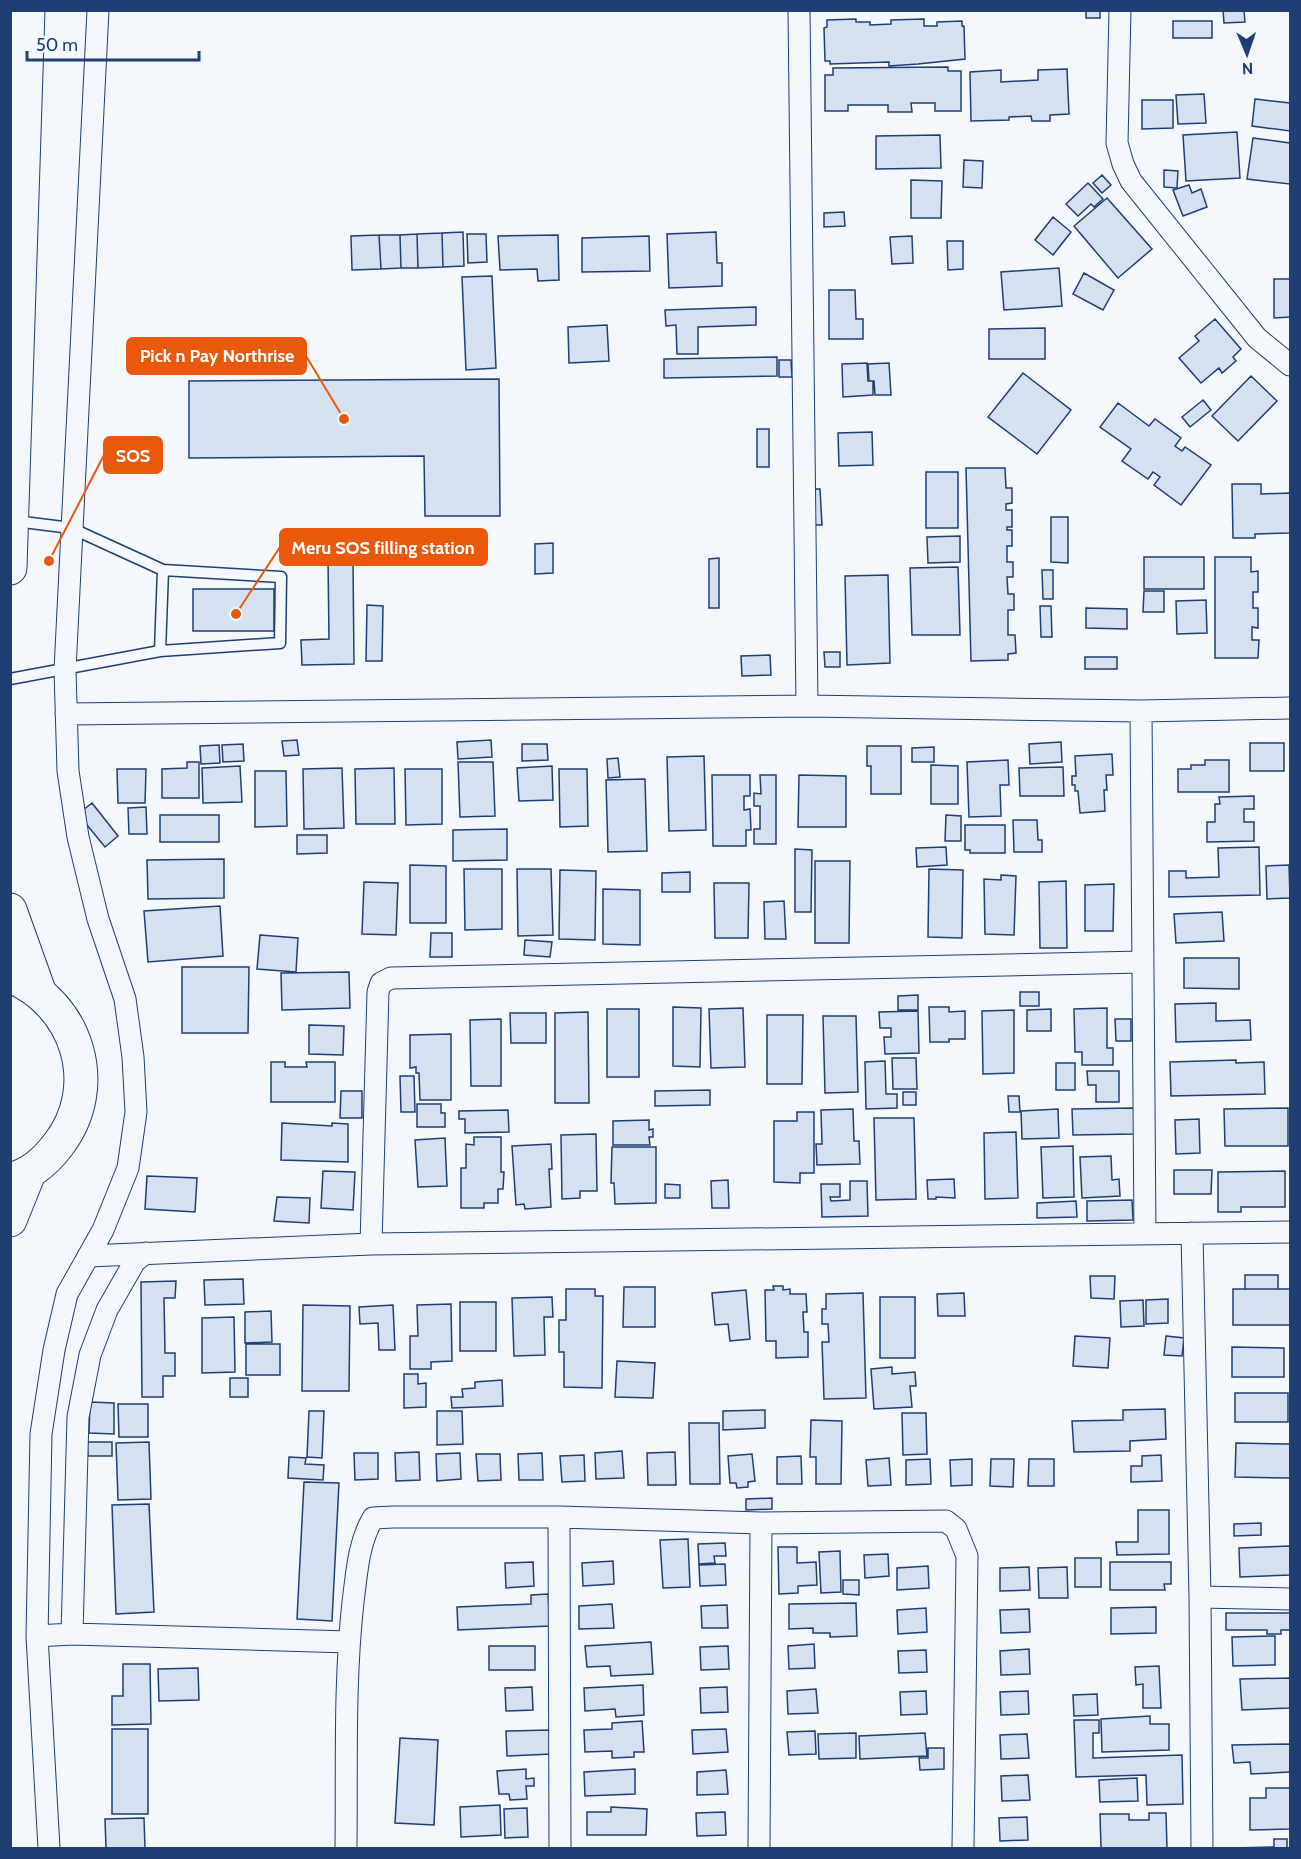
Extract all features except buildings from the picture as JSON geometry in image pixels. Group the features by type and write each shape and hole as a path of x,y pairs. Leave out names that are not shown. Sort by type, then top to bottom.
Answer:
{"main road":[{"path":"10,568 28,10"},
{"path":"10,910 25,983 61,1014 76,1044 81,1076 76,1109 63,1139 43,1163 20,1176 10,1221"}],"street":[{"path":"49,1848 37,1636 41,1434 54,1350 67,1294 103,1230 128,1168 136,1112 134,1057 126,999 98,919 78,837 68,771 66,714 65,670 71,528 83,342 98,10"},
{"path":"799,10 807,706"},
{"path":"1120,10 1118,143 1123,164 1131,181 1257,338 1290,365"},
{"path":"66,714 807,706 1141,711 1290,708"},
{"path":"1141,711 1145,1233"},
{"path":"371,1244 378,992 381,983 391,978 1142,962"},
{"path":"88,1256 371,1244 1290,1232"},
{"path":"1192,1233 1200,1596 1202,1848"},
{"path":"72,1634 78,1417 90,1355 107,1310 135,1261 146,1252"},
{"path":"559,1517 561,1848"},
{"path":"346,1848 349,1642 359,1554 365,1532 373,1518 559,1517 761,1523 946,1521 956,1529 967,1556 963,1848"},
{"path":"759,1848 761,1523"},
{"path":"1200,1596 1290,1599"},
{"path":"37,1636 72,1634 349,1642"}],"lane":[{"path":"10,679 160,651 280,643 281,577 163,570 71,528 12,521"},
{"path":"160,651 163,570"}],"place":[{"name":"Pick n Pay Northrise","path":"344,419"},
{"name":"SOS","path":"49,561"},
{"name":"Meru SOS filling station","path":"236,614"}]}
